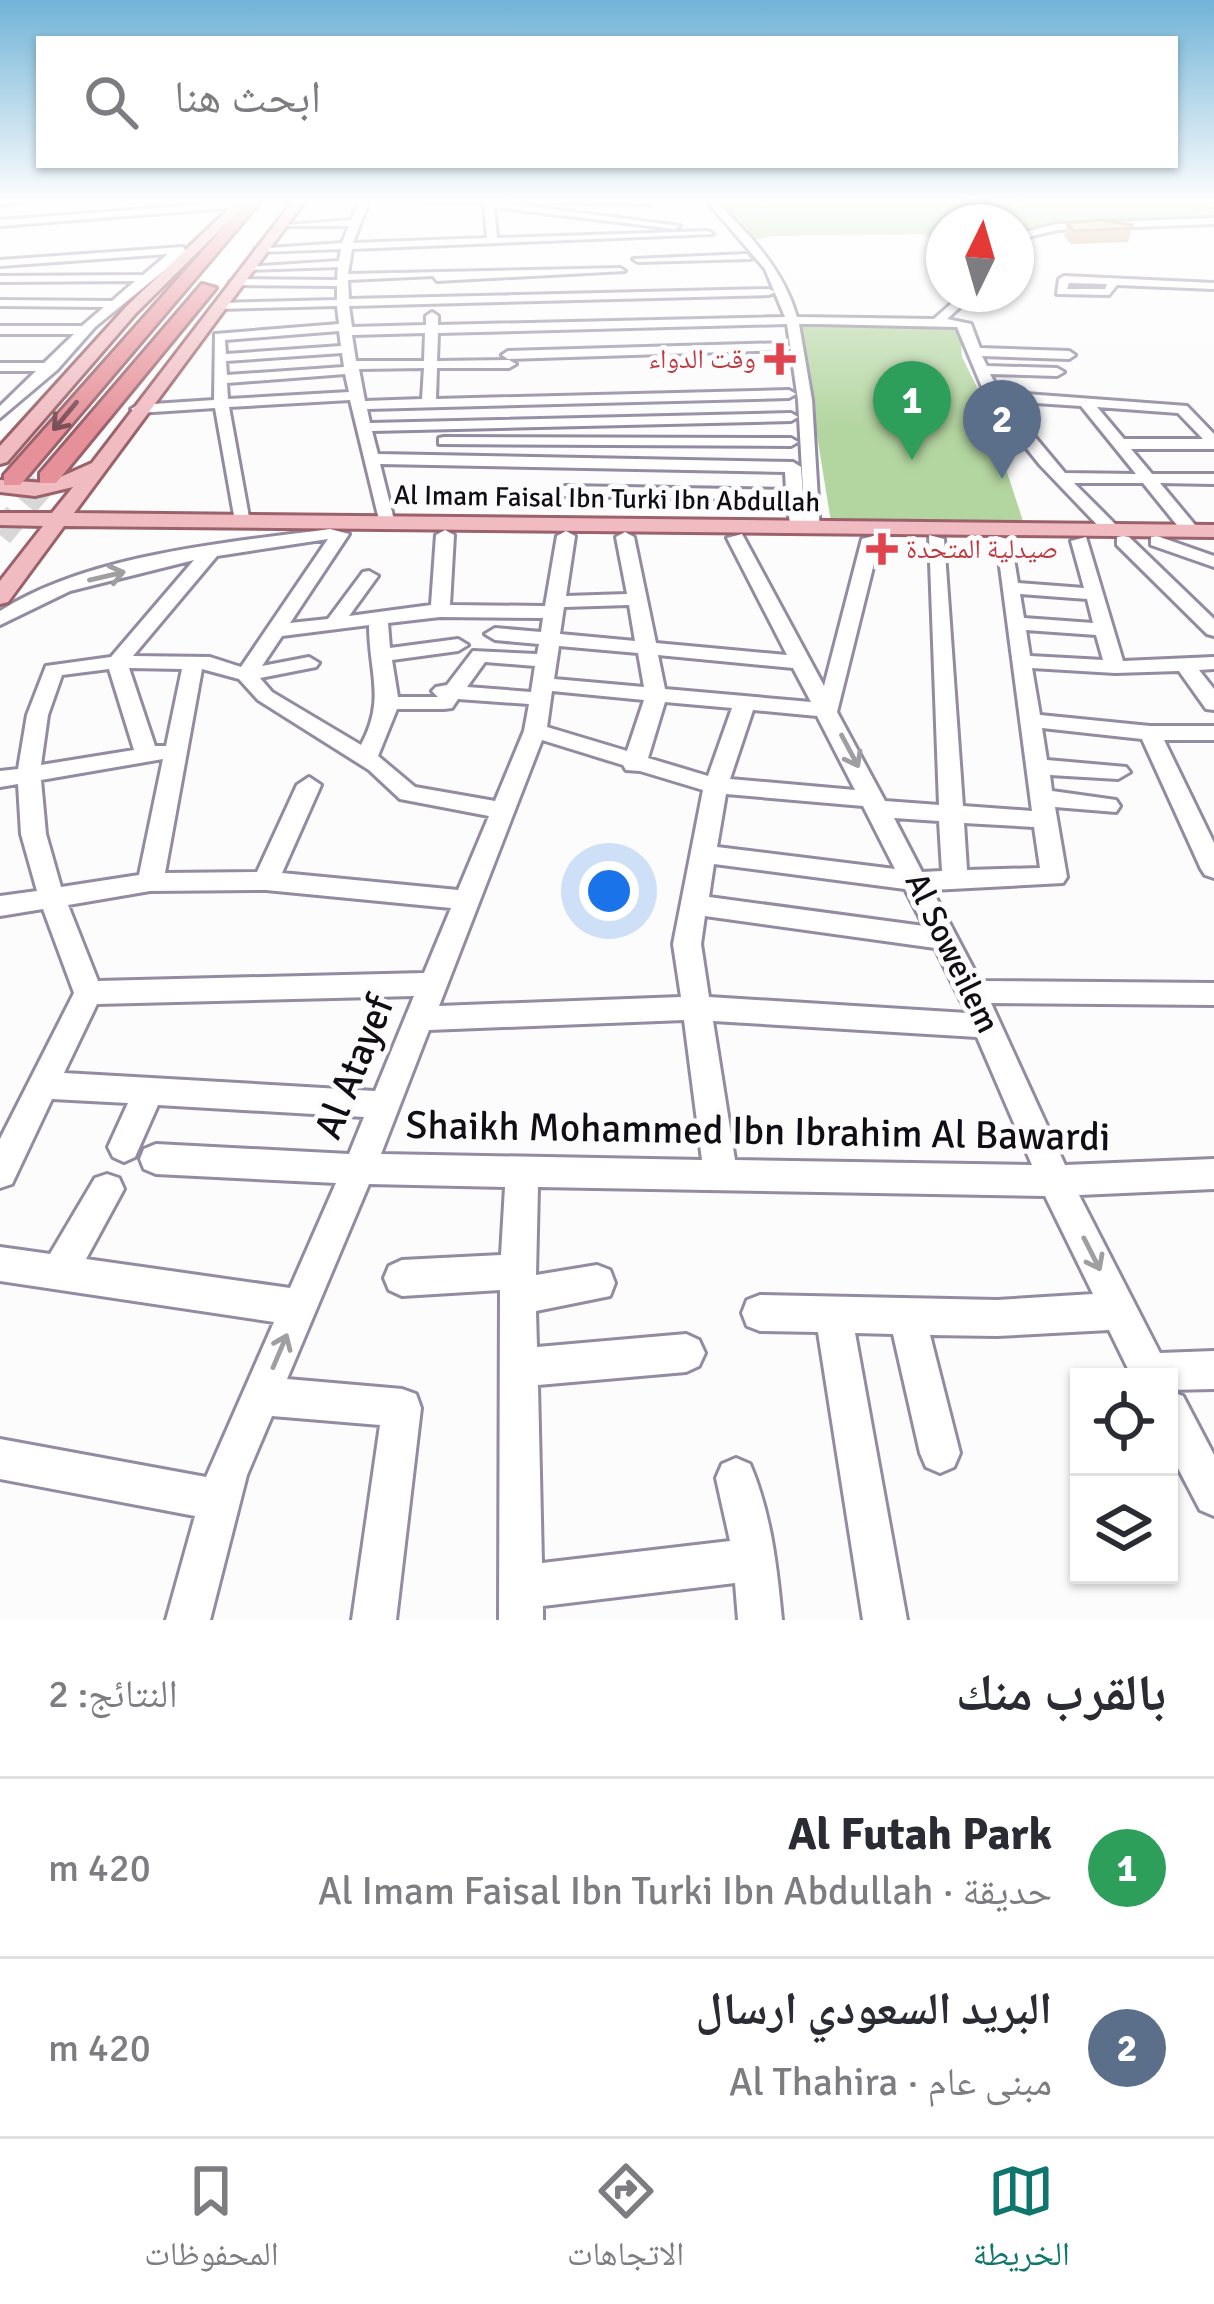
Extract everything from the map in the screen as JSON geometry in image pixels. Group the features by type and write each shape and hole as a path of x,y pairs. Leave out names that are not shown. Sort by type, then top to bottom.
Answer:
{"highway":[{"path":"3,466 182,277"},
{"path":"157,385 178,344 226,277"},
{"path":"49,478 232,277"}],"main road":[{"path":"109,453 69,483 24,490 3,466 162,277"},
{"path":"117,326 135,316 178,277"},
{"path":"234,277 219,306 109,453 89,486 90,496 102,504 150,513 280,523"},
{"path":"0,597 109,453"},
{"path":"0,584 3,528 73,488 109,453"},
{"name":"Al Imam Faisal Ibn Turki Ibn Abdullah","path":"3,528 388,524 625,537 1080,541 1214,531"},
{"name":"Al Imam Faisal Ibn Turki Ibn Abdullah","path":"55,526 445,535 805,528 1214,542"}],"street":[{"path":"3,305 45,277"},
{"path":"345,277 343,302 351,361 388,524"},
{"path":"429,404 437,277"},
{"path":"616,351 624,295 620,277"},
{"path":"759,277 789,316 785,346 796,429 794,495 805,528"},
{"path":"769,277 789,316 805,528"},
{"path":"0,279 146,278"},
{"path":"0,414 146,278"},
{"path":"1113,282 1214,286"},
{"path":"219,306 769,292"},
{"path":"702,293 718,363"},
{"path":"502,298 513,402"},
{"path":"3,305 114,304"},
{"path":"939,320 948,312"},
{"path":"969,312 972,352 992,396 1061,478 1214,630"},
{"path":"241,517 221,404 219,337 789,316 873,324 939,320 967,327"},
{"path":"0,330 85,330"},
{"path":"220,358 428,364 785,346"},
{"path":"972,352 1069,356"},
{"path":"1046,354 1190,531"},
{"path":"221,379 351,361"},
{"path":"0,367 84,367"},
{"path":"979,370 1057,371"},
{"path":"138,409 360,400 429,404 587,400 723,387 789,394"},
{"path":"723,387 733,418"},
{"path":"992,396 1182,410 1214,444"},
{"name":"Al Atayef","path":"188,1620 220,1500 535,731 569,463 587,400"},
{"path":"370,443 581,421 733,418 796,429"},
{"path":"370,443 576,440 796,429"},
{"path":"370,443 569,463 793,467"},
{"path":"1120,444 1214,444"},
{"path":"1061,478 1214,479"},
{"path":"565,491 794,495"},
{"path":"0,619 50,589 210,553 335,534"},
{"path":"246,675 335,534"},
{"path":"440,611 445,535"},
{"path":"625,537 656,696 634,765"},
{"name":"Al Soweilem","path":"736,538 972,992 1055,1181 1147,1368"},
{"path":"350,603 440,611 548,649 656,696 829,710 871,539"},
{"path":"934,539 955,880"},
{"path":"701,854 916,881 1054,877 1002,540"},
{"path":"1080,541 1115,667"},
{"path":"1157,541 1214,562"},
{"path":"116,662 210,553"},
{"path":"336,621 369,576"},
{"path":"1010,588 1094,594"},
{"path":"454,692 548,649 639,599"},
{"path":"276,631 440,611"},
{"path":"366,758 385,717 387,698 379,656 379,618"},
{"path":"1015,623 1104,629"},
{"path":"495,634 548,649"},
{"path":"379,656 458,646"},
{"path":"387,698 444,703 480,655 548,649 647,647 798,662"},
{"path":"1020,661 1115,667 1214,662"},
{"path":"116,662 147,755"},
{"path":"0,1172 88,993 32,844 13,777 52,670 116,662 210,663 246,675 308,663"},
{"path":"150,882 193,663"},
{"path":"1186,666 1214,704"},
{"path":"246,675 265,696 366,758 408,794 503,810"},
{"path":"722,1175 687,944 716,786 744,705"},
{"path":"1028,720 1150,733 1214,733"},
{"path":"535,731 634,765 716,786 951,815 1108,806"},
{"path":"1150,733 1204,825 1214,869"},
{"path":"13,777 175,751"},
{"path":"1036,767 1118,772"},
{"path":"266,881 309,785"},
{"path":"0,906 150,882 266,881 467,900"},
{"path":"693,905 945,939"},
{"path":"88,993 433,983"},
{"path":"972,992 1214,994"},
{"path":"419,1019 697,1008 988,1026"},
{"path":"43,1085 384,1106"},
{"path":"124,1147 148,1091"},
{"name":"Shaikh Mohammed Ibn Ibrahim Al Bawardi","path":"156,1159 358,1169 1055,1181 1214,1174"},
{"path":"522,1172 520,1603 755,1559"},
{"path":"59,1273 107,1189"},
{"path":"0,1264 299,1307"},
{"path":"402,1278 597,1283"},
{"path":"760,1313 1120,1312"},
{"path":"834,1315 885,1620"},
{"path":"908,1316 940,1453"},
{"path":"518,1368 686,1353"},
{"path":"1178,1373 1214,1370"},
{"path":"261,1396 402,1408 374,1620"},
{"path":"1178,1427 1214,1496"},
{"path":"0,1459 220,1500"},
{"path":"736,1478 755,1559 760,1620"}],"green space":[{"path":"799,324 960,329 962,357 983,399 1024,524 831,522"}],"tunnel":[{"path":"0,535 48,478"}],"place":[{"name":"وقت الدواء","path":"780,359"},
{"name":"Al Futah Park","path":"912,460"},
{"name":"البريد السعودي ارسال","path":"1002,479"},
{"name":"صيدلية المتحدة","path":"882,549"}]}
